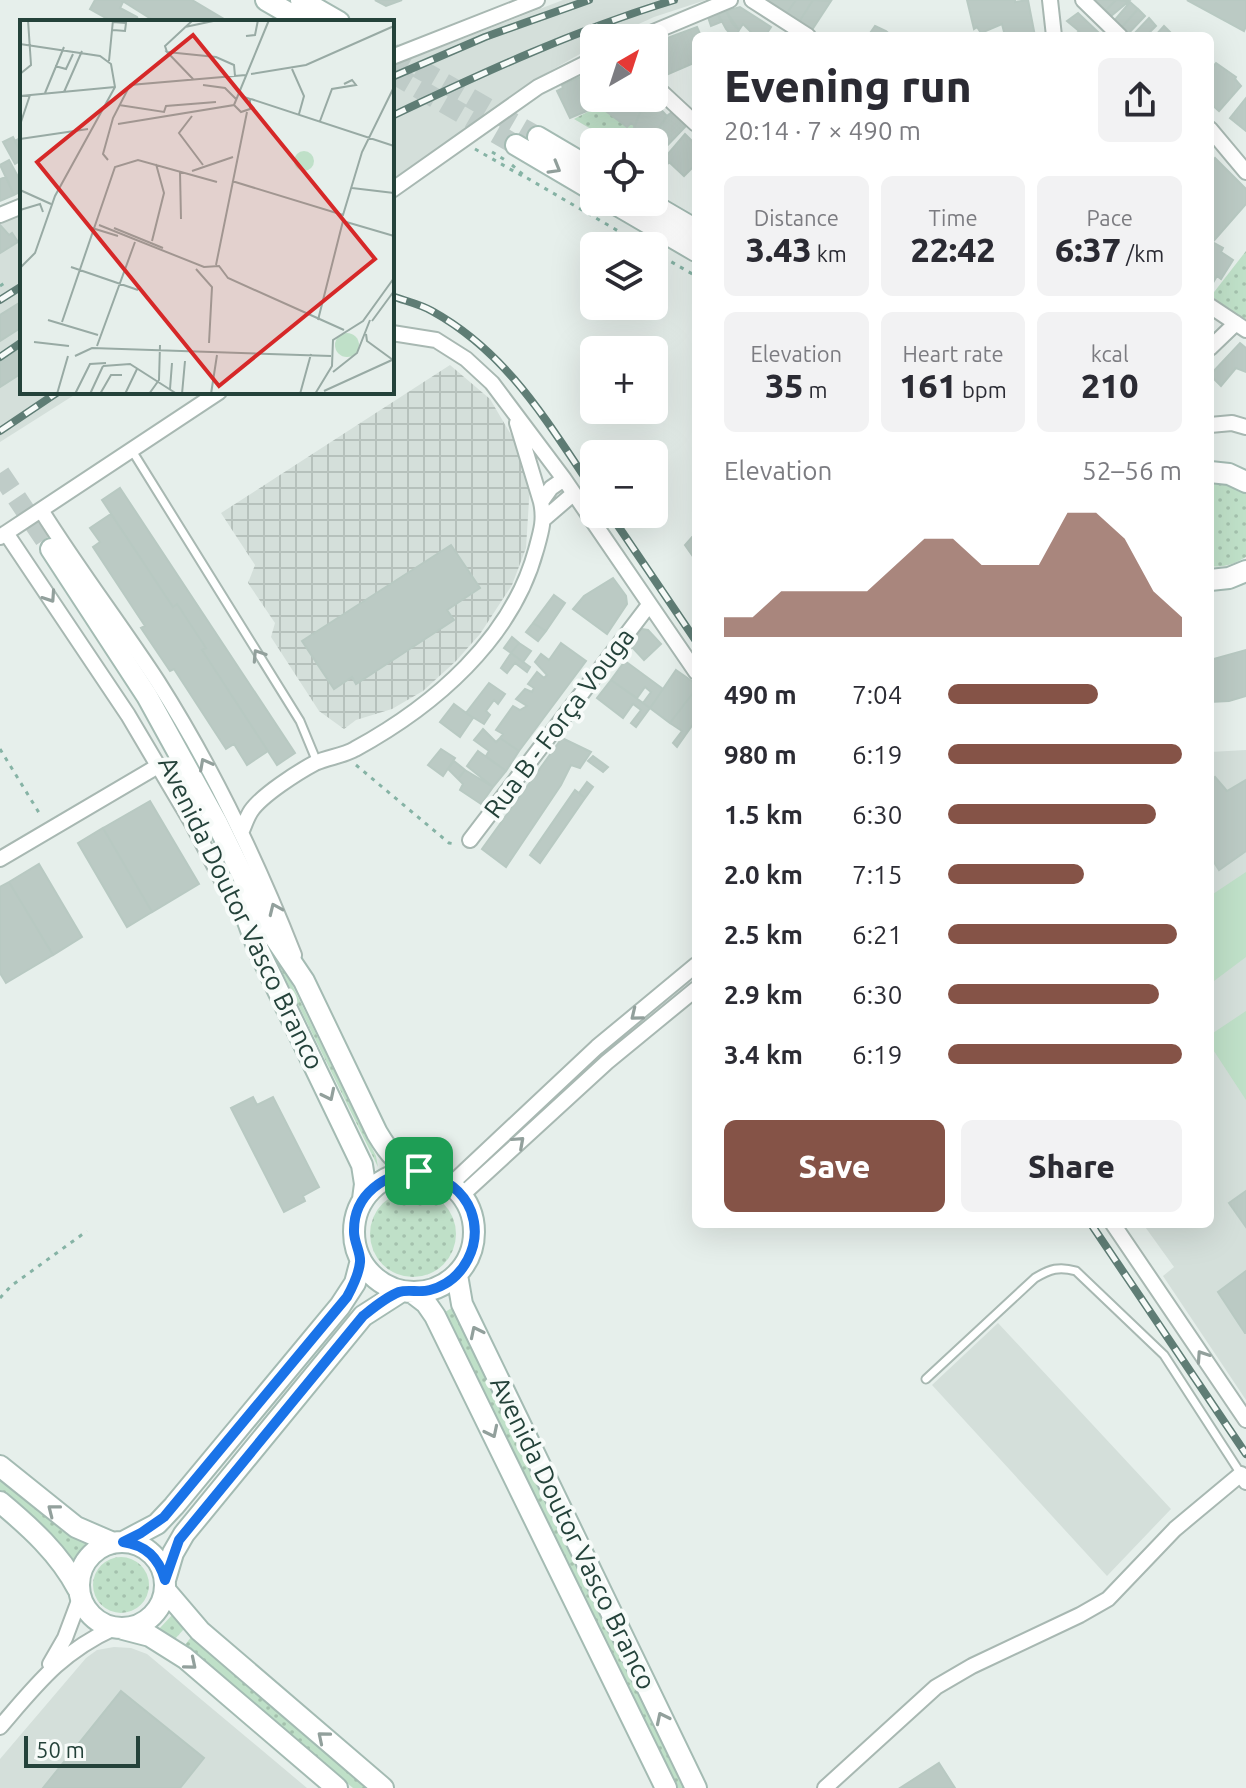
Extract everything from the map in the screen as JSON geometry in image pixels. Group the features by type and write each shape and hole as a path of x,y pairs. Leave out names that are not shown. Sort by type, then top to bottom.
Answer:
{"main road":[{"path":"266,0 301,20"},
{"path":"301,0 336,20"},
{"path":"538,137 580,162"},
{"path":"516,145 580,183"},
{"path":"668,214 692,228"},
{"path":"636,216 692,249"},
{"path":"1214,473 1243,478"},
{"name":"Avenida Doutor Vasco Branco","path":"363,1199 365,1184 362,1165 258,949 243,904 205,824 137,702 46,552 147,696 216,821 269,929 304,981 377,1133 392,1157 402,1166 419,1171"},
{"path":"1214,580 1246,571"},
{"path":"419,1171 435,1175 456,1189 469,1207 475,1236 466,1263 457,1275 429,1291 407,1292 378,1280 361,1260 355,1245 354,1229 356,1213 374,1186 387,1177 419,1171"},
{"path":"79,1594 81,1571 89,1556 157,1524 174,1506 340,1306 355,1283 361,1260"},
{"name":"Avenida Doutor Vasco Branco","path":"457,1275 462,1304 696,1788"},
{"path":"118,1628 134,1627 158,1610 173,1553 184,1534 363,1316 407,1292"},
{"name":"Avenida Doutor Vasco Branco","path":"407,1292 426,1303 435,1316 666,1788"},
{"path":"0,1466 76,1527 142,1547 151,1553 162,1570 165,1585 195,1626 383,1788"},
{"path":"0,1502 69,1571 84,1607 97,1621 150,1636 185,1658 337,1788"}],"street":[{"path":"394,56 537,0"},
{"path":"668,26 730,0"},
{"path":"752,0 802,32"},
{"path":"1050,0 1054,32"},
{"path":"1083,0 1116,32"},
{"path":"394,189 538,87 580,66"},
{"path":"668,98 692,120"},
{"path":"1214,134 1246,172"},
{"path":"0,215 20,207"},
{"path":"1214,309 1241,327 1214,345"},
{"path":"394,333 436,340 466,359 492,383 564,479 692,666"},
{"path":"216,394 3,535 128,715 192,823 258,949"},
{"path":"241,833 252,809 274,790 317,762 344,755 401,720 456,677 489,642 513,609 529,576 544,519 512,408"},
{"path":"1214,425 1232,423 1246,427"},
{"path":"541,502 551,488 564,479"},
{"path":"544,519 573,494"},
{"name":"Avenida Doutor Vasco Branco","path":"41,510 191,738 241,833 304,981"},
{"name":"Rua B - Força Vouga","path":"470,840 649,605"},
{"path":"0,859 158,766"},
{"path":"456,1189 597,1047 692,968"},
{"path":"456,1189 692,992"},
{"path":"1116,1228 1246,1420"},
{"path":"825,1788 936,1687 1108,1599 1175,1529 1243,1478"},
{"path":"44,1675 65,1638 79,1594"},
{"path":"0,1727 44,1675 76,1647 118,1628"}],"lane":[{"path":"131,449 300,721 317,762"},
{"path":"926,1379 1035,1278 1062,1267 1076,1271 1086,1277 1164,1355 1243,1478"}],"path":[{"path":"461,141 527,178"},
{"path":"492,152 527,178 620,232"},
{"path":"668,260 692,274"},
{"path":"0,286 6,282"},
{"path":"0,749 41,816"},
{"path":"344,755 449,843 459,844 470,840"},
{"path":"0,1298 11,1286 87,1231"}],"shaded area":[{"path":"563,0 706,0 639,24 580,24 580,54 536,79 394,179 394,65"},
{"path":"20,215 20,394 76,394 0,442 0,223"},
{"path":"450,365 490,399 513,438 530,484 526,548 512,585 480,634 456,661 423,691 392,709 356,720 344,729 319,711 271,637 275,623 248,583 255,565 221,513"},
{"path":"1246,750 1246,1400 1163,1276 1174,1267 1146,1228 1214,1228 1214,752"},
{"path":"998,1323 1171,1509 1107,1576 932,1385"},
{"path":"131,1648 147,1654 307,1788 0,1788 0,1759 86,1658 97,1650"}],"green space":[{"path":"587,112 607,112 627,127 631,123 635,126 634,128 589,128 574,119"},
{"path":"1246,251 1246,321 1214,298 1214,292"},
{"path":"1214,481 1223,481 1246,491 1246,557 1224,566 1214,566"},
{"path":"203,803 376,1156 378,1167 200,805"},
{"path":"1246,872 1246,957 1214,981 1214,893"},
{"path":"1246,1011 1246,1100 1214,1051 1214,1032"},
{"path":"413,1191 429,1195 443,1204 452,1218 456,1234 452,1250 443,1264 429,1273 413,1277 397,1273 383,1264 374,1250 370,1234 374,1218 383,1204 397,1195"},
{"path":"455,1306 690,1788 678,1788 445,1312"},
{"path":"0,1472 88,1542 72,1562 31,1518 0,1492"},
{"path":"121,1557 141,1565 149,1585 141,1605 121,1613 101,1605 93,1585 101,1565"},
{"path":"173,1614 184,1629 175,1639 159,1629"},
{"path":"192,1636 369,1788 353,1788 184,1646"}],"building":[{"path":"95,0 121,0 120,8 138,20 109,20 90,9"},
{"path":"121,0 192,0 226,20 153,20"},
{"path":"375,0 402,0 386,6"},
{"path":"769,0 796,0 785,16 766,4"},
{"path":"796,0 813,0 799,22 786,14"},
{"path":"813,0 831,1 812,30 799,22"},
{"path":"967,0 1028,0 1034,32 1004,32 1002,24 983,32 977,27 974,29"},
{"path":"1091,0 1116,0 1104,12"},
{"path":"1116,0 1129,1 1110,17 1104,12"},
{"path":"1187,0 1246,0 1244,31"},
{"path":"1130,2 1138,9 1121,28 1114,21"},
{"path":"740,7 771,27 768,32 751,32 743,24 739,30 726,11"},
{"path":"1138,9 1145,16 1130,32 1121,28"},
{"path":"726,11 738,32 729,32 718,14"},
{"path":"717,13 721,22 711,26 708,17"},
{"path":"1078,13 1098,32 1078,32 1067,21"},
{"path":"1149,18 1156,26 1150,32 1136,32"},
{"path":"875,26 887,32 871,32"},
{"path":"697,27 699,32 692,32 692,64 668,74 668,38"},
{"path":"1216,63 1236,77 1241,86 1219,111 1214,107"},
{"path":"580,77 580,112 584,112 570,118 557,91 563,88 562,85"},
{"path":"1246,98 1246,131 1230,118"},
{"path":"673,111 686,126 668,145 668,128 659,128"},
{"path":"607,112 640,112 635,126 631,123 627,127"},
{"path":"640,112 663,112 667,116 659,128 634,127"},
{"path":"685,134 692,141 692,168 684,176 669,162 668,154"},
{"path":"13,137 20,152 20,161 15,164 3,142"},
{"path":"1214,159 1246,189 1246,204 1214,240"},
{"path":"9,160 20,180 20,192 14,195 0,165"},
{"path":"6,177 14,195 0,201 0,179"},
{"path":"0,225 9,235 12,233 18,242 0,253"},
{"path":"1214,243 1233,260 1221,279 1217,276 1214,281"},
{"path":"20,304 20,328 0,341 0,315"},
{"path":"1240,343 1246,348 1246,372 1236,368 1221,386 1214,379 1214,371"},
{"path":"20,348 20,374 0,387 0,361"},
{"path":"120,488 295,753 277,765 202,650 206,648 177,604 173,607 102,500"},
{"path":"111,514 173,607 177,604 206,648 202,650 268,751 247,765 234,744 226,749 174,669 170,671 141,628 145,626 93,547 100,542 90,528"},
{"path":"692,537 692,555 685,545"},
{"path":"451,545 480,588 447,610 454,620 356,684 352,677 334,689 302,641"},
{"path":"613,578 626,596 627,604 607,634 573,609 584,596"},
{"path":"554,595 565,603 546,631 533,623"},
{"path":"533,623 546,631 538,641 526,632"},
{"path":"642,629 648,630 661,644 644,660 632,647 625,657 619,652 631,636"},
{"path":"512,637 519,643 511,653 504,648"},
{"path":"519,643 531,651 523,662 511,653"},
{"path":"561,643 586,661 519,751 500,738 503,734 496,730 513,706 520,710 527,706 516,699 525,689 532,692 534,688 528,684 537,672 544,678 547,675 535,662 541,654 549,660"},
{"path":"1246,650 1246,696 1214,702 1214,659"},
{"path":"511,653 530,667 527,672 515,663 507,673 501,668"},
{"path":"625,661 663,689 650,708 643,703 651,692 645,687 637,698 611,680"},
{"path":"676,670 692,681 692,694 670,723 650,708"},
{"path":"611,680 650,708 636,727 631,723 641,710 633,704 623,718 597,698"},
{"path":"489,683 505,694 498,704 494,700 486,711 490,715 484,724 466,713"},
{"path":"692,694 692,726 677,747 673,743 682,731 670,723"},
{"path":"454,704 473,718 460,737 440,722"},
{"path":"483,729 496,742 500,738 519,751 506,771 486,756 489,751 474,740"},
{"path":"562,738 591,752 580,768 571,765 506,867 482,849"},
{"path":"441,749 455,758 443,776 428,765"},
{"path":"478,751 506,771 493,787 467,766"},
{"path":"593,756 608,767 603,772 588,761"},
{"path":"454,761 465,770 458,779 448,769"},
{"path":"465,770 493,787 481,804 460,790 463,784 458,779"},
{"path":"1214,778 1227,791 1246,780 1246,851 1219,870 1214,862"},
{"path":"587,782 593,787 585,798 579,793"},
{"path":"575,790 585,798 540,863 530,855"},
{"path":"150,801 199,884 152,912 103,828"},
{"path":"103,828 152,912 127,927 78,843"},
{"path":"39,864 82,937 53,955 9,882"},
{"path":"9,882 53,955 6,983 0,973 0,887"},
{"path":"253,1097 257,1105 273,1097 319,1187 303,1196 305,1201 284,1212 231,1108"},
{"path":"1246,1191 1246,1227 1229,1203"},
{"path":"1246,1271 1246,1333 1245,1333 1218,1292"},
{"path":"121,1691 204,1758 180,1788 43,1788"},
{"path":"939,1763 955,1788 900,1788"}],"tunnel":[{"path":"394,54 538,137"},
{"path":"394,74 516,145"},
{"path":"0,473 51,549"}],"railway":[{"path":"394,76 485,37 589,0"},
{"path":"394,115 531,53 674,0"},
{"path":"0,300 20,287"},
{"path":"394,297 432,311 483,347 524,391 580,471"},
{"path":"0,357 20,343"},
{"path":"0,431 55,394"},
{"path":"619,528 692,635"},
{"path":"1094,1228 1246,1454"}],"route":[{"path":"419,1171 451,1184 469,1207 475,1236 466,1263 444,1285 429,1291 402,1291 363,1316 179,1540 165,1580 158,1561 151,1553 133,1543 123,1542 164,1517 347,1297 355,1283 361,1260 355,1245 354,1229 356,1213 363,1199 387,1177 419,1171"}]}
